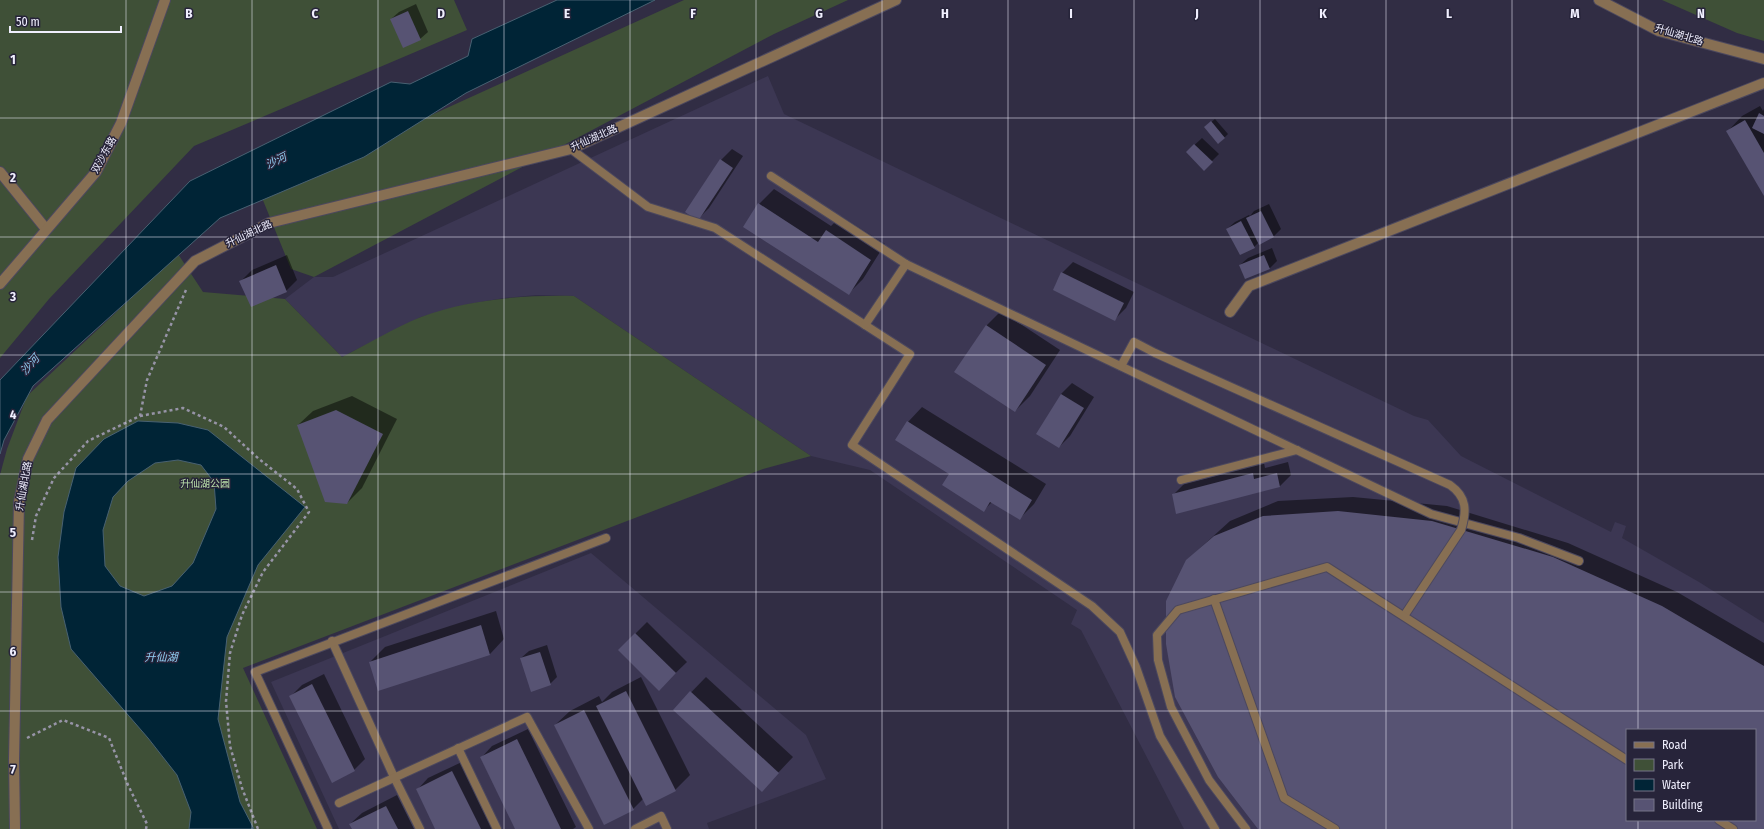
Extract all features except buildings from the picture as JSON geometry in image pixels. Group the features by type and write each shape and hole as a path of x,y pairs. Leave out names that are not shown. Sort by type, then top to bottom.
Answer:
{"street":[{"name":"双沙东路","path":"0,284 96,172 121,123 165,0"},
{"name":"升仙湖北路","path":"15,829 14,754 19,502 28,459 48,420 196,260 269,223 571,149 896,0"},
{"name":"升仙湖北路","path":"1599,0 1660,31 1764,59"},
{"path":"1230,312 1249,286 1764,83"},
{"path":"0,172 46,229"}],"lane":[{"path":"571,149 648,207 715,228 910,354 852,444 1092,606 1120,632 1136,667 1160,736 1215,829"},
{"path":"771,176 906,264 1431,514 1519,538 1579,561"},
{"path":"865,325 906,264"},
{"path":"1121,366 1134,342 1155,353 1450,485 1462,495 1466,515 1458,536 1404,616"},
{"path":"1181,480 1297,450"},
{"path":"328,829 255,672 332,641 606,538"},
{"path":"1246,829 1209,780 1171,707 1158,660 1157,636 1178,610 1327,567 1626,759"},
{"path":"1214,599 1284,798 1335,829"},
{"path":"332,641 394,777 420,829"},
{"path":"338,803 527,717 588,829"},
{"path":"458,748 497,829"},
{"path":"635,829 661,816 667,829"},
{"path":"1721,821 1733,829"}],"path":[{"path":"140,416 147,380 187,289"},
{"path":"31,544 36,516 54,478 88,441 140,416 183,408 224,427 259,459 297,489 309,512 263,572 242,615 230,653 226,700 230,746 242,788 258,829"},
{"path":"22,741 63,720 109,738 128,785 147,824 146,829"}],"shaded area":[{"path":"768,76 784,114 1414,416 1428,420 1461,456 1611,532 1615,522 1626,526 1622,538 1699,582 1764,623 1764,829 1184,829 1081,630 1071,624 1077,610 870,470 811,456 574,296 536,295 504,298 469,304 421,317 342,357 285,299 314,277 333,277"},
{"path":"591,553 806,735 826,779 707,823 709,829 339,829 271,682"}],"green space":[{"path":"0,0 454,0 467,30 194,146 49,299 0,358"},
{"path":"684,0 848,0 774,34 314,277 291,269 260,193"},
{"path":"1662,0 1764,0 1764,41 1737,33"},
{"name":"升仙湖公园","path":"178,254 203,292 285,299 342,357 421,317 458,306 516,297 574,296 811,456 763,469 243,668 317,829 0,829 0,475 7,449 27,396"}],"water":[{"name":"沙河","path":"557,0 655,0 466,93 364,157 220,218 33,386 4,440 0,454 0,380 190,181 391,82 410,84 468,56 472,39"},
{"name":"升仙湖","path":"138,421 178,423 208,430 305,507 258,565 227,637 218,719 240,802 254,829 189,829 191,812 177,775 148,738 71,649 61,607 58,557 64,512 76,468 104,439","holes":["178,460 201,465 214,482 216,509 193,563 172,586 144,596 120,586 105,566 103,530 113,497 128,481 155,463"]}]}
